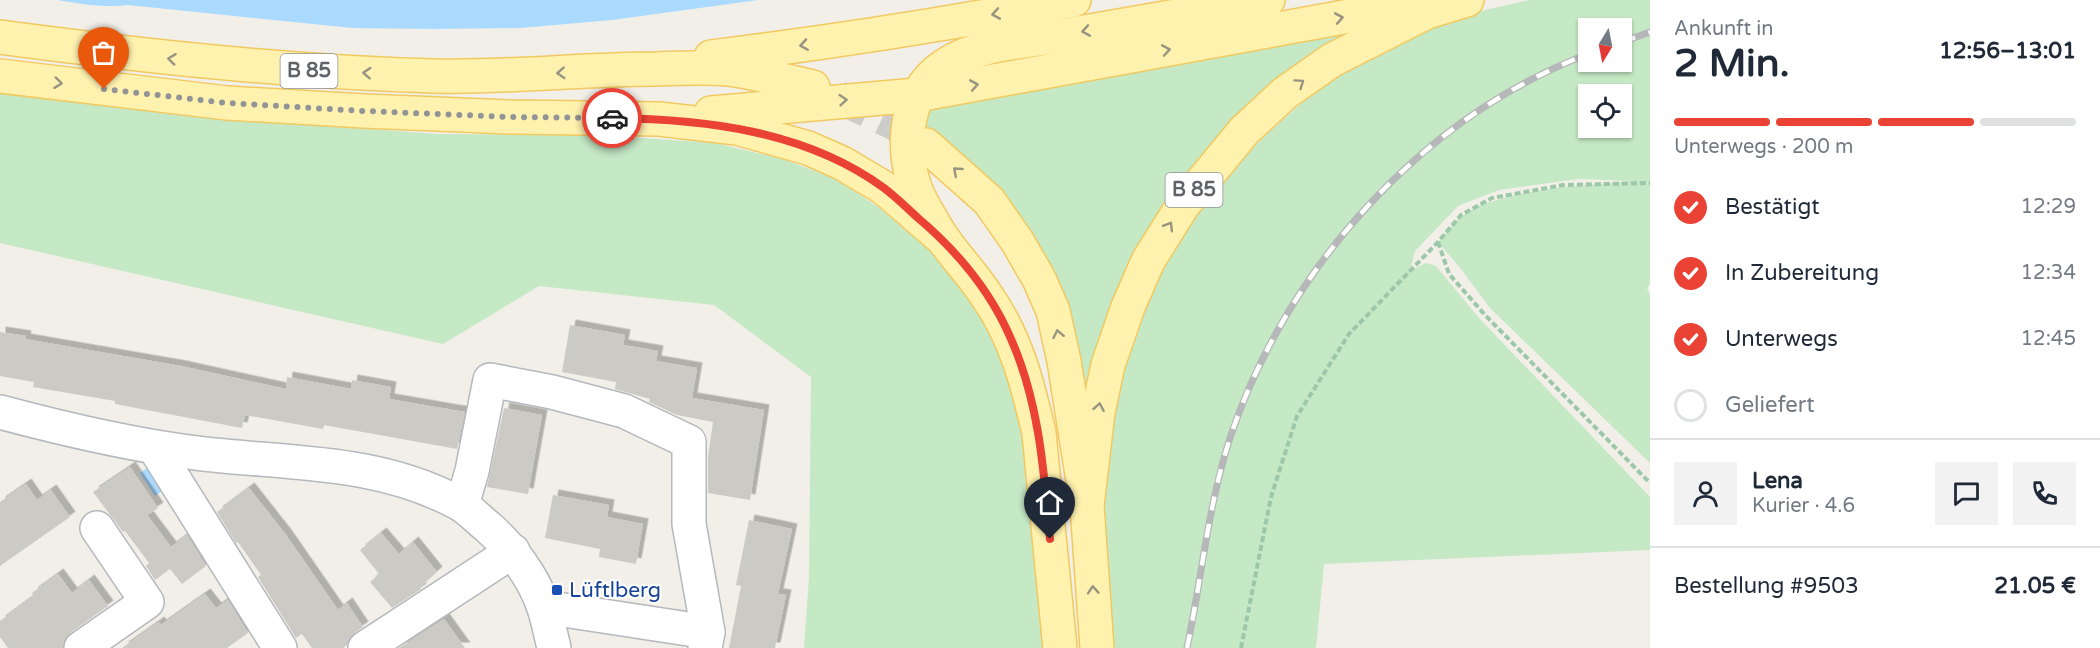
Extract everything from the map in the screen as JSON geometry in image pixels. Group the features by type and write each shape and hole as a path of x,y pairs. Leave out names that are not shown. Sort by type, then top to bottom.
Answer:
{"main road":[{"path":"620,69 898,31 1074,0"},
{"path":"916,95 930,77 945,65 995,45 1268,0"},
{"path":"659,119 722,111 916,95 1437,0"},
{"name":"B 85","path":"1087,506 1098,412 1108,365 1128,307 1148,261 1183,205 1244,131 1285,93 1332,60 1427,12 1467,0"},
{"name":"B 85","path":"0,37 186,60 318,71 436,76 536,75 620,69 728,69 813,87"},
{"name":"B 85","path":"0,76 227,103 511,117 659,119 737,128 808,148 842,163 884,188 944,240"},
{"name":"B 85","path":"916,95 908,136 908,158 913,180 922,202 944,240 989,299 1011,338 1029,390 1039,433 1060,648"},
{"name":"B 85","path":"926,145 989,201 1039,279 1053,311 1064,361 1087,506 1097,648"}],"street":[{"path":"462,505 472,471 490,380 624,411 689,442 689,524 706,640 544,607"},
{"path":"0,412 59,428 154,447 368,470 400,478 462,505 513,551 544,607 554,648"},
{"path":"154,447 271,645"},
{"path":"81,648 147,602 97,528"},
{"path":"365,648 513,551"}],"path":[{"path":"1241,648 1271,497 1297,416 1349,334 1438,242 1461,214 1492,198 1563,185 1650,183"},
{"path":"1438,242 1449,274 1485,315 1650,483"}],"green space":[{"path":"1529,0 1650,0 1650,284 1647,288 1650,296 1650,463 1490,308 1438,242 1458,219 1477,206 1510,196 1555,188 1632,181 1578,179 1499,190 1458,206 1415,251 1410,271 1426,263 1436,266 1479,318 1650,497 1650,550 1324,564 1316,648 1108,648 1103,589 1103,429 1157,264 1209,193 1268,133 1319,88 1413,33 1472,13"},
{"path":"1385,20 1227,129 1195,162 1149,232 1089,397 1083,398 984,178 925,127 931,103"},
{"path":"0,90 219,117 436,134 599,135 715,143 786,160 833,178 877,206 930,251 968,296 1000,347 1018,399 1032,497 1044,648 804,648 809,577 811,377 714,305 539,286 443,344 0,243"}],"water":[{"path":"58,0 758,0 612,20 520,28 434,29 352,28"},
{"path":"147,468 162,491 155,496 140,473"}],"building":[{"path":"570,325 625,335 623,345 658,351 656,361 697,368 692,398 764,410 750,500 708,493 708,457 713,422 677,415 649,402 650,399 615,389 616,382 562,372"},
{"path":"0,332 26,336 25,339 181,366 286,389 287,377 351,389 352,380 391,387 389,399 465,412 457,449 324,425 323,429 245,415 242,428 115,404 115,401 33,387 34,382 0,376"},
{"path":"504,408 542,415 528,494 487,487"},
{"path":"130,467 158,508 147,515 171,547 187,535 206,566 182,584 170,569 155,580 146,566 149,563 93,492"},
{"path":"26,484 37,500 51,490 70,517 0,566 0,502"},
{"path":"249,488 286,535 338,610 347,603 363,627 354,633 343,648 312,648 302,634 296,638 258,577 261,575 238,542 236,543 217,512"},
{"path":"553,495 609,505 607,517 643,524 636,564 599,557 600,549 545,538"},
{"path":"749,520 792,529 778,594 786,595 775,648 729,648 741,586 736,585"},
{"path":"381,533 399,554 413,542 437,572 420,587 421,589 392,608 370,582 379,574 360,550"},
{"path":"58,574 72,593 89,580 108,606 70,633 64,640 63,648 8,648 0,637 0,621 34,596 32,593"},
{"path":"205,594 216,608 228,600 248,633 227,648 122,648 159,622 161,625"},
{"path":"444,619 465,648 399,648"}],"tunnel":[{"path":"838,97 895,124 926,145"}],"railway":[{"path":"1632,38 1650,32"},
{"path":"1187,648 1223,461 1256,373 1287,314 1325,257 1368,206 1417,158 1470,117 1527,82 1578,59"}],"way so far":[{"path":"104,89 227,103 364,111 511,117 612,118"}],"place":[{"name":"Lüftlberg","path":"557,590"}],"route":[{"path":"612,118 659,119 737,128 808,148 842,163 884,188 944,240 989,299 1011,338 1022,368 1039,433 1050,539"}]}
